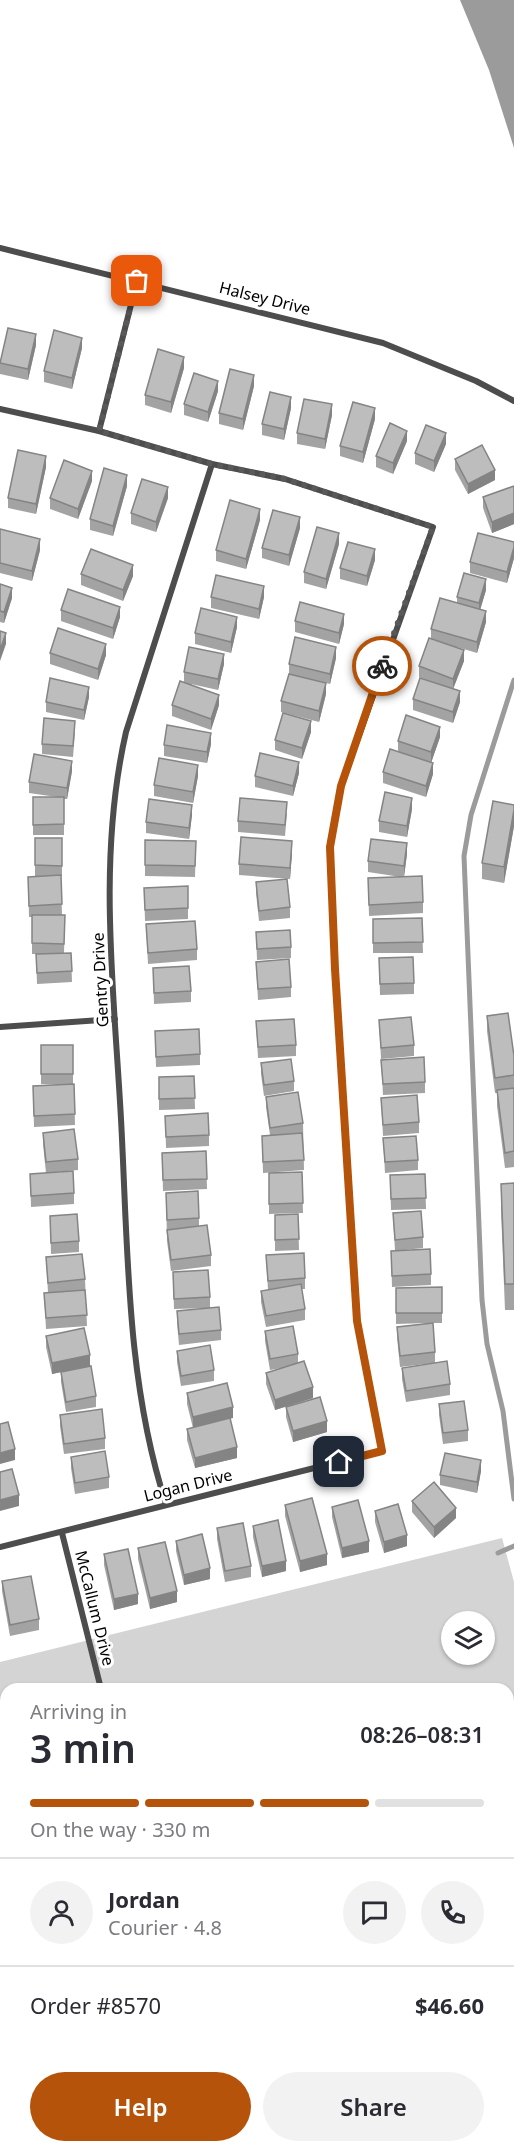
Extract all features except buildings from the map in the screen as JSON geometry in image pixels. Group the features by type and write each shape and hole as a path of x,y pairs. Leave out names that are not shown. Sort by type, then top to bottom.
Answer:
{"street":[{"name":"Halsey Drive","path":"0,248 383,343 476,381 514,401"},
{"path":"99,431 137,281"},
{"path":"0,409 99,431 212,464"},
{"name":"Logan Drive","path":"0,1547 382,1451 357,1321 335,969 330,847 341,786 433,527 285,479 212,464"},
{"name":"Gentry Drive","path":"166,1504 152,1461 133,1344 110,933 109,837 115,777 126,732 212,464"},
{"path":"0,1027 115,1019"},
{"name":"McCallum Drive","path":"62,1533 100,1683"}],"shaded area":[{"path":"460,0 514,0 514,148 489,70"},
{"path":"502,1538 514,1582 514,1683 0,1683 0,1662"}],"waterway":[{"path":"514,680 471,815 464,856 482,1300 487,1344 503,1411 514,1499"},
{"path":"498,1553 514,1546"}],"way so far":[{"path":"137,281 99,431 212,464 285,479 433,527 382,666"}],"route":[{"path":"339,1462 382,1451 357,1321 335,969 330,847 341,786 382,666"}]}
